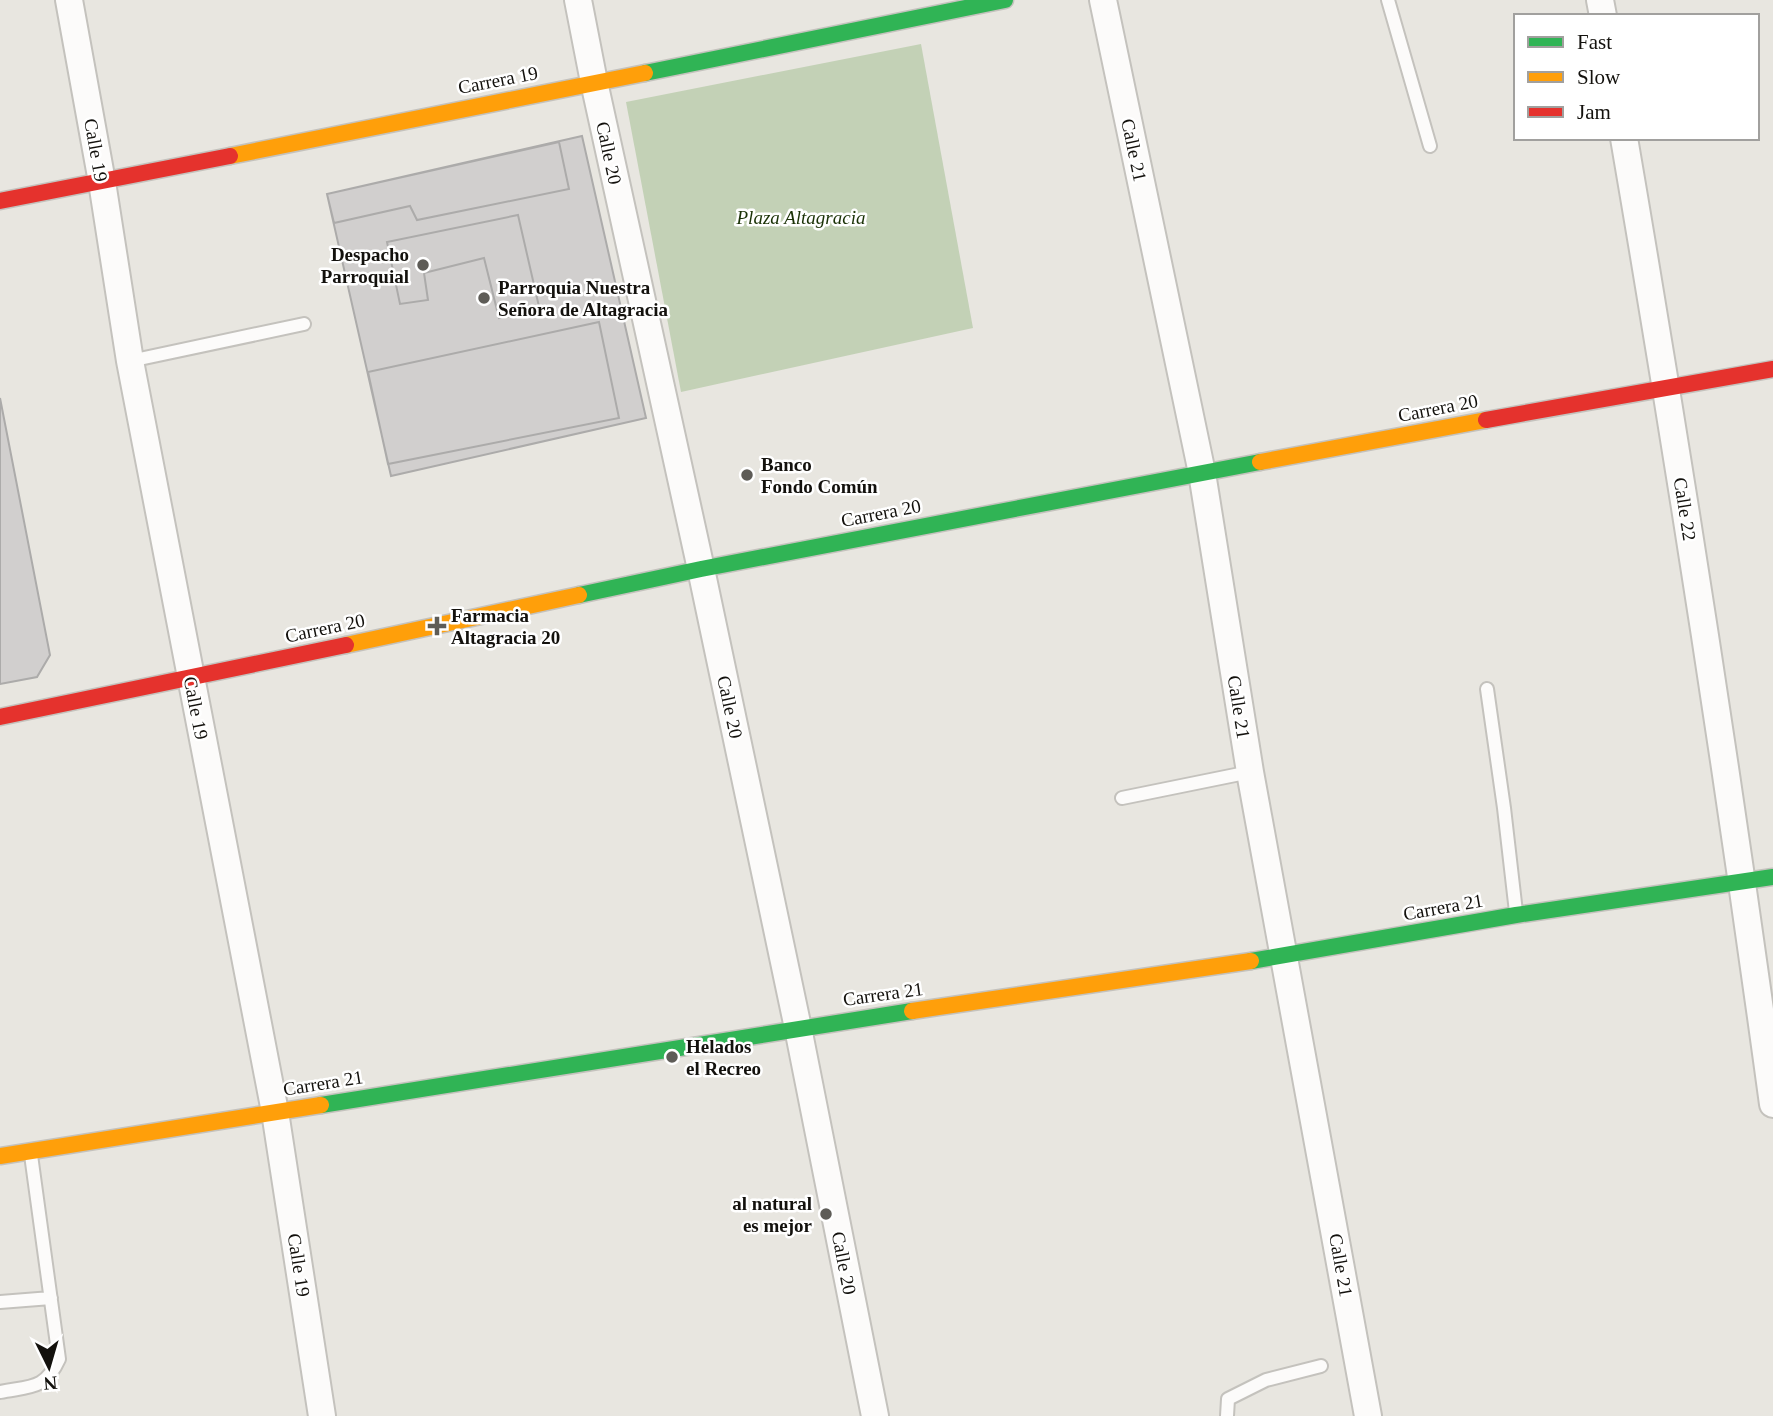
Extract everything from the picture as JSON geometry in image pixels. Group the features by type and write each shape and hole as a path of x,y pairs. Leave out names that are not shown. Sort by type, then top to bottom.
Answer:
{"street":[{"name":"Calle 19","path":"69,0 102,182 130,361 275,1112 322,1416"},
{"name":"Calle 20","path":"578,0 798,1028 874,1416"},
{"name":"Carrera 19","path":"0,201 1005,0"},
{"name":"Calle 21","path":"1102,0 1202,474 1250,772 1368,1416"},
{"name":"Calle 22","path":"1624,140 1667,387 1773,1104"},
{"name":"Carrera 20","path":"0,717 701,569 1773,369"},
{"name":"Carrera 21","path":"0,1156 798,1028 1283,956 1516,915 1742,881 1772,885"}],"lane":[{"path":"1388,0 1430,146"},
{"path":"130,361 304,324"},
{"path":"1487,689 1516,915"},
{"path":"1122,798 1250,772"},
{"path":"0,1392 40,1384 53,1373 59,1359 31,1151"},
{"path":"0,1302 51,1298"},
{"path":"1227,1416 1228,1399 1266,1380 1321,1366"}],"green space":[{"name":"Plaza Altagracia","path":"921,44 973,328 681,392 626,102"}],"building":[{"name":"Parroquia Nuestra Señora de Altagracia","path":"582,136 646,418 391,476 327,194"},
{"path":"559,142 569,189 417,220 410,206 334,223 327,194"},
{"name":"Despacho Parroquial","path":"518,215 540,311 499,318 484,258 424,273 428,300 400,304 387,242"},
{"path":"599,322 619,418 388,464 368,372"},
{"path":"0,398 50,655 37,677 0,684"}],"traffic: fast":[{"path":"645,73 1005,0"},
{"path":"579,595 701,569 1260,462"},
{"path":"1251,961 1516,915 1773,877"},
{"path":"321,1105 912,1011"}],"traffic: slow":[{"path":"230,156 645,73"},
{"path":"1260,462 1486,420"},
{"path":"346,645 579,595"},
{"path":"912,1011 1251,961"},
{"path":"0,1156 321,1105"}],"traffic: jam":[{"path":"0,201 230,156"},
{"path":"1486,420 1773,369"},
{"path":"0,717 346,645"}],"place":[{"name":"Despacho Parroquial","path":"423,265"},
{"name":"Parroquia Nuestra Señora de Altagracia","path":"484,298"},
{"name":"Banco Fondo Común","path":"747,475"},
{"name":"Farmacia Altagracia 20","path":"437,626"},
{"name":"Helados el Recreo","path":"672,1057"},
{"name":"al natural es mejor","path":"826,1214"}]}
